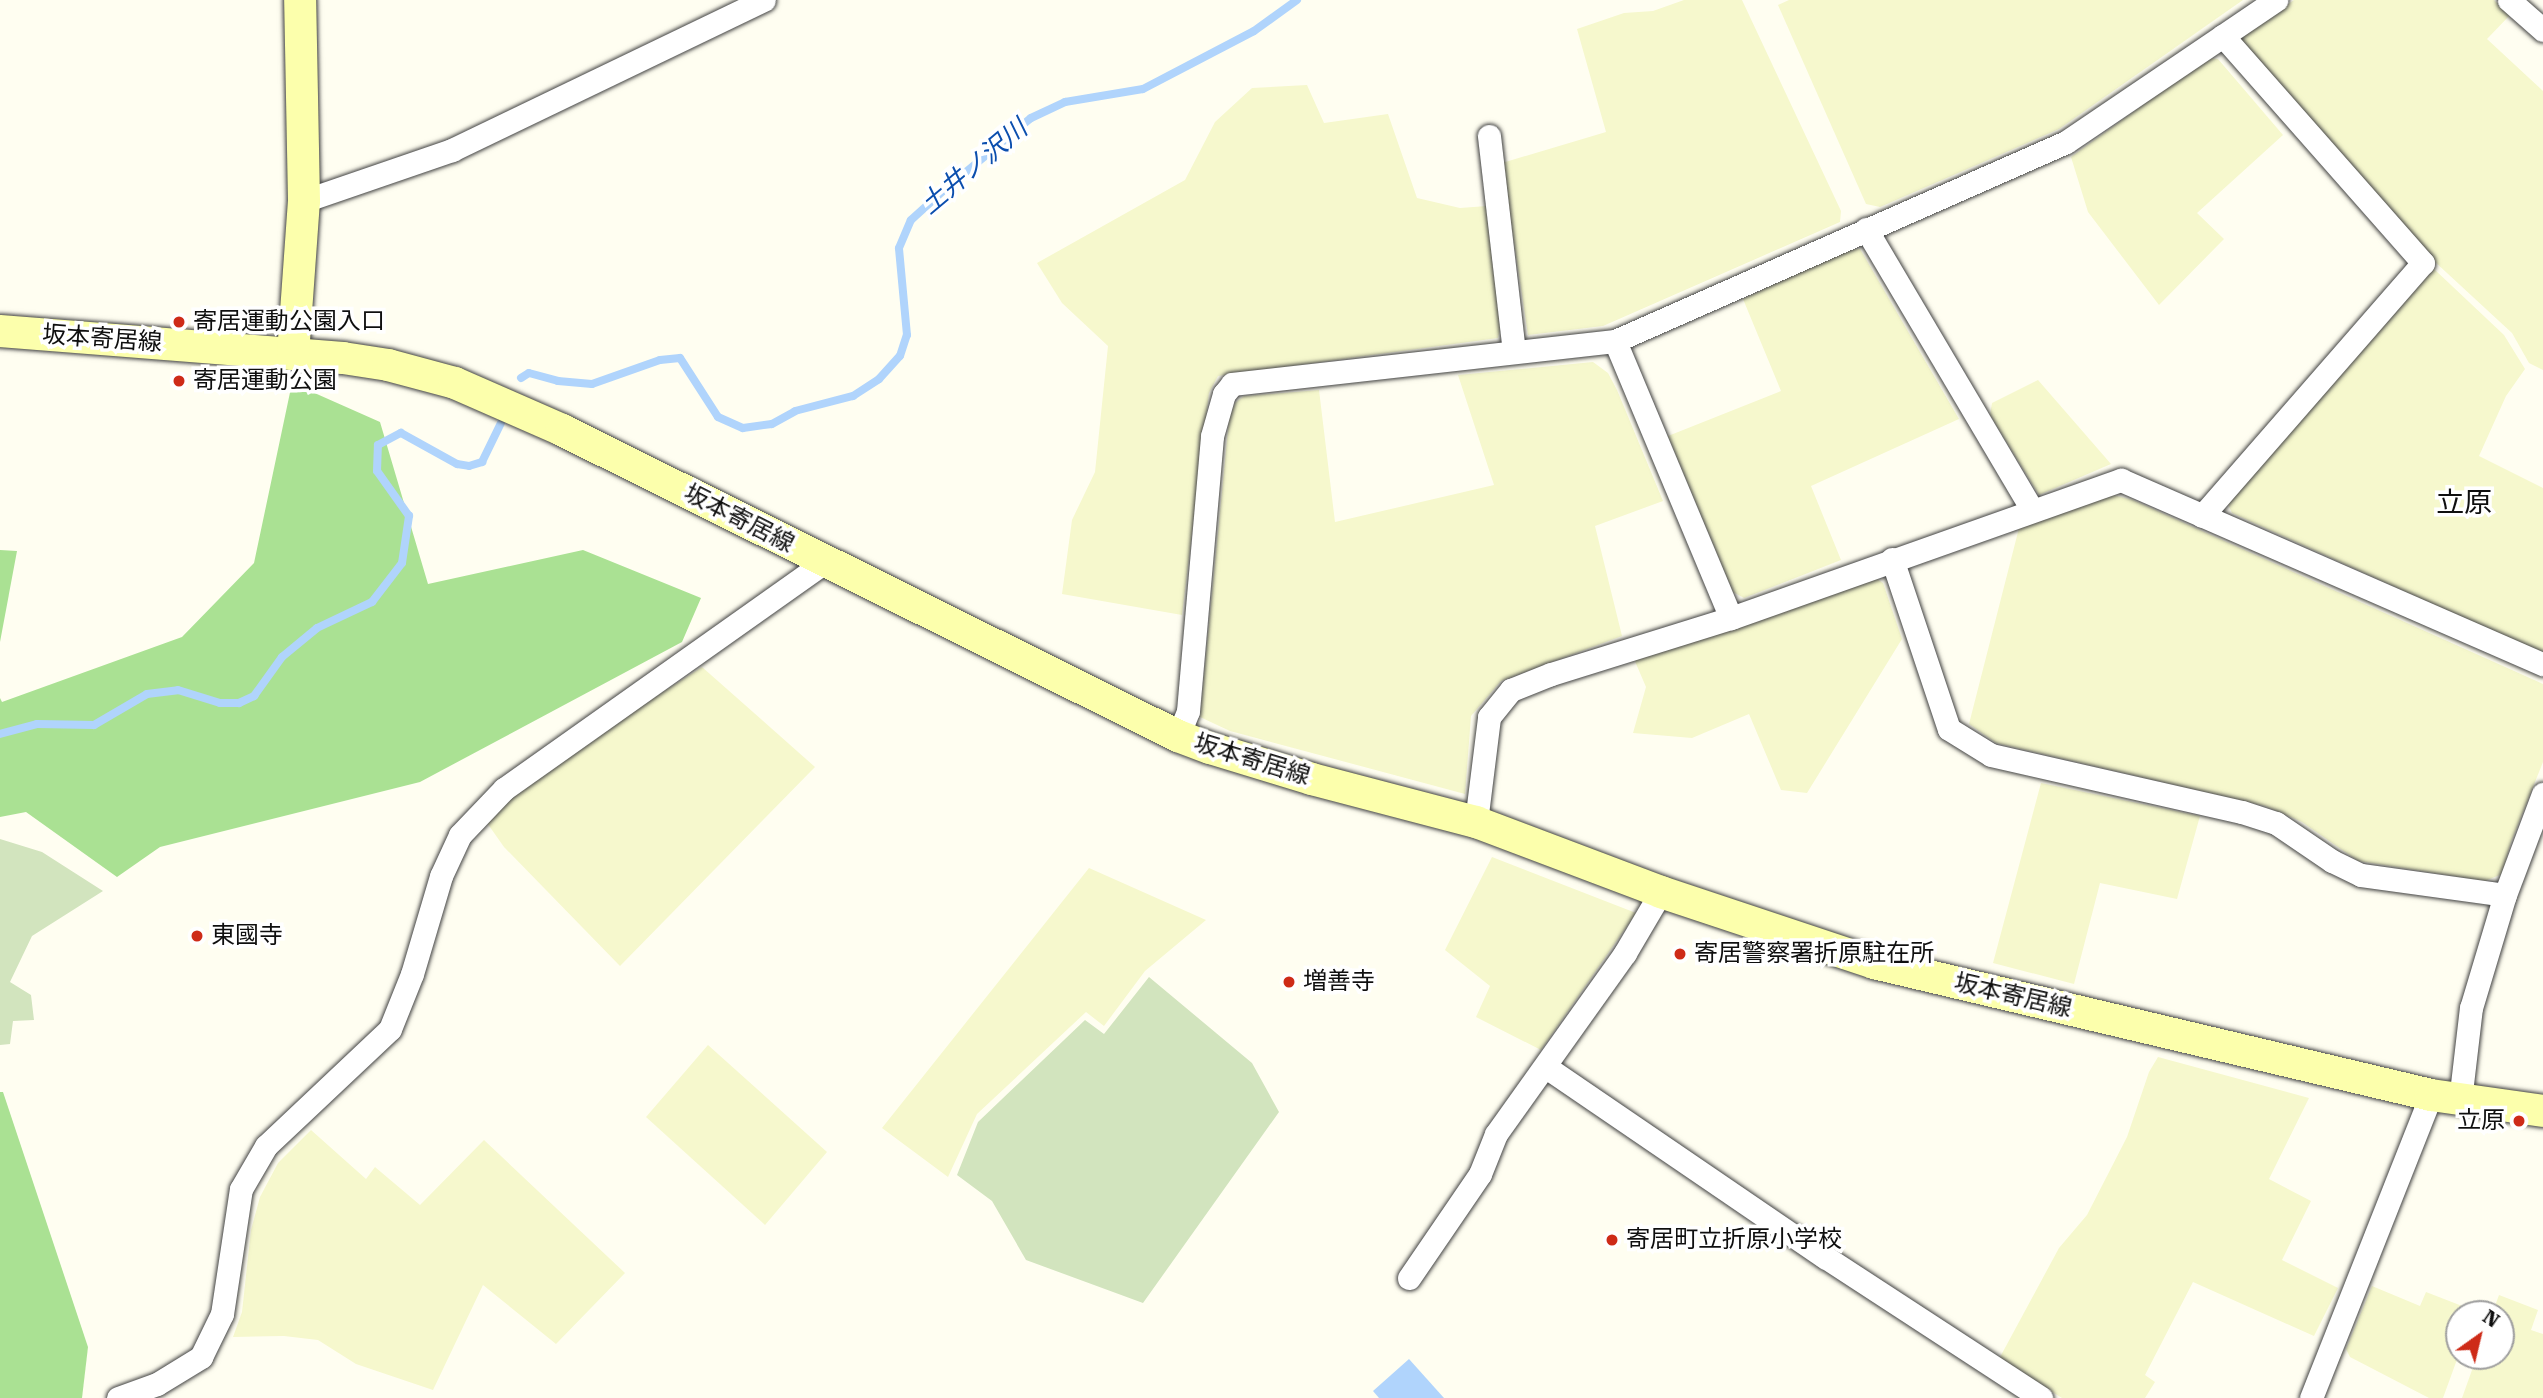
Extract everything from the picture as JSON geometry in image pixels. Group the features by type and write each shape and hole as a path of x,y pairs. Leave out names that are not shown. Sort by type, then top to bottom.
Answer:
{"main road":[{"path":"293,354 304,201 300,0"},
{"name":"坂本寄居線","path":"0,331 293,354 388,365 455,383 562,430 1178,736 1312,779 1476,822 1661,892 1874,963 2445,1098 2543,1111"}],"street":[{"path":"304,201 452,150 764,0"},
{"path":"1178,736 1188,711 1212,436 1224,394 1233,384 1615,341 2066,142 2276,0"},
{"path":"2509,0 2543,30"},
{"path":"2202,516 2423,263 2223,36"},
{"path":"1489,136 1514,352"},
{"path":"1866,229 2032,510"},
{"path":"1615,341 1731,618"},
{"path":"1476,822 1489,716 1511,690 1550,674 1731,618 2121,480 2543,664"},
{"path":"1892,559 1949,729 1991,755 2242,812 2276,823 2332,861 2361,875 2505,895"},
{"path":"118,1398 157,1384 201,1357 222,1314 241,1189 266,1146 390,1030 412,974 441,876 460,835 504,789 825,562"},
{"path":"2311,1398 2445,1098 2505,895 2543,794"},
{"path":"1409,1278 1480,1174 1496,1134 1625,953 1661,892"},
{"path":"1546,1067 1825,1257 2041,1398"}],"green space":[{"path":"1684,0 1742,0 1841,211 1840,222 1603,326 1528,335 1502,163 1606,132 1577,29 1624,13 1653,11"},
{"path":"1789,0 2243,0 2059,129 1880,207 1866,204 1778,5"},
{"path":"2294,0 2494,0 2510,15 2487,39 2543,91 2543,370 2529,363 2512,333 2434,261 2238,38"},
{"path":"2208,58 2218,59 2283,135 2197,213 2224,239 2159,305 2088,212 2071,157"},
{"path":"1307,85 1324,123 1388,114 1417,198 1460,208 1487,206 1504,315 1498,338 1218,376 1209,393 1182,615 1062,594 1072,520 1095,472 1108,346 1062,303 1037,263 1185,180 1215,122 1252,88"},
{"path":"1860,249 1959,419 1811,486 1841,560 1744,598 1733,592 1668,436 1781,391 1743,299 1846,250"},
{"path":"2434,269 2504,335 2525,369 2506,396 2479,456 2543,488 2543,654 2232,513 2228,504"},
{"path":"1593,362 1608,373 1617,390 1663,501 1595,526 1622,636 1501,681 1471,716 1465,794 1230,731 1200,717 1229,419 1235,403 1244,396 1319,390 1335,522 1494,485 1458,375"},
{"path":"2038,380 2111,464 2039,495 1990,415 1992,403"},
{"path":"292,383 380,422 428,584 583,550 701,598 682,642 420,782 160,847 117,877 26,812 0,817 0,698 2,702 182,637 254,563"},
{"path":"2113,495 2133,500 2543,684 2543,762 2511,842 2502,874 2485,881 2358,861 2302,822 2265,806 1996,743 1969,724 2019,528"},
{"path":"0,550 17,551 0,642"},
{"path":"1874,577 1883,583 1902,639 1807,793 1781,790 1749,714 1692,738 1633,733 1646,687 1634,659"},
{"path":"702,667 815,767 620,966 504,847 485,820 571,751"},
{"path":"2041,783 2200,816 2177,899 2100,883 2074,984 1993,963"},
{"path":"0,839 42,852 103,891 32,936 10,982 31,995 34,1020 13,1021 10,1044 0,1045"},
{"path":"1492,857 1636,913 1541,1050 1476,1017 1490,986 1445,950"},
{"path":"1089,868 1206,920 1145,971 1104,1026 1086,1012 977,1114 948,1177 882,1128"},
{"path":"1149,977 1252,1063 1279,1112 1143,1303 1026,1260 992,1201 957,1175 978,1122 1085,1020 1104,1034"},
{"path":"708,1045 827,1152 765,1225 646,1117"},
{"path":"2158,1057 2309,1098 2269,1179 2311,1201 2282,1260 2338,1288 2314,1336 2193,1282 2145,1375 2155,1382 2145,1398 2062,1398 1999,1359 2059,1248 2087,1215 2127,1137 2149,1072"},
{"path":"0,1092 3,1092 88,1347 82,1398 0,1398"},
{"path":"311,1130 366,1179 375,1167 420,1205 484,1140 625,1273 556,1344 483,1285 433,1390 356,1364 318,1340 284,1336 233,1337 242,1312 251,1230 260,1197 278,1163"},
{"path":"2372,1286 2420,1306 2426,1292 2447,1300 2445,1370 2453,1370 2443,1398 2429,1398 2350,1357 2346,1349"},
{"path":"2499,1295 2512,1300 2497,1300"},
{"path":"2515,1301 2538,1310 2531,1330 2543,1334 2543,1398 2462,1398 2472,1370 2515,1370"}],"water":[{"path":"1409,1359 1444,1398 1379,1398 1373,1391"}],"waterway":[{"name":"土井ノ沢川","path":"521,378 529,373 558,381 592,384 660,360 680,358 718,417 743,428 772,424 795,411 853,396 879,379 900,356 907,335 899,248 911,220 943,191 1031,118 1065,102 1143,89 1254,31 1297,0"},
{"name":"土井ノ沢川","path":"0,734 37,724 94,725 147,694 178,690 220,703 239,703 254,696 282,657 317,628 372,602 402,563 409,516 377,471 378,445 401,433 457,464 469,466 482,462 501,423"}],"place":[{"name":"寄居運動公園入口","path":"179,322"},
{"name":"寄居運動公園","path":"179,381"},
{"name":"東國寺","path":"197,936"},
{"name":"寄居警察署折原駐在所","path":"1680,954"},
{"name":"増善寺","path":"1289,982"},
{"name":"立原","path":"2519,1121"},
{"name":"寄居町立折原小学校","path":"1612,1240"}],"district":[{"name":"立原","path":"2464,503"}]}
